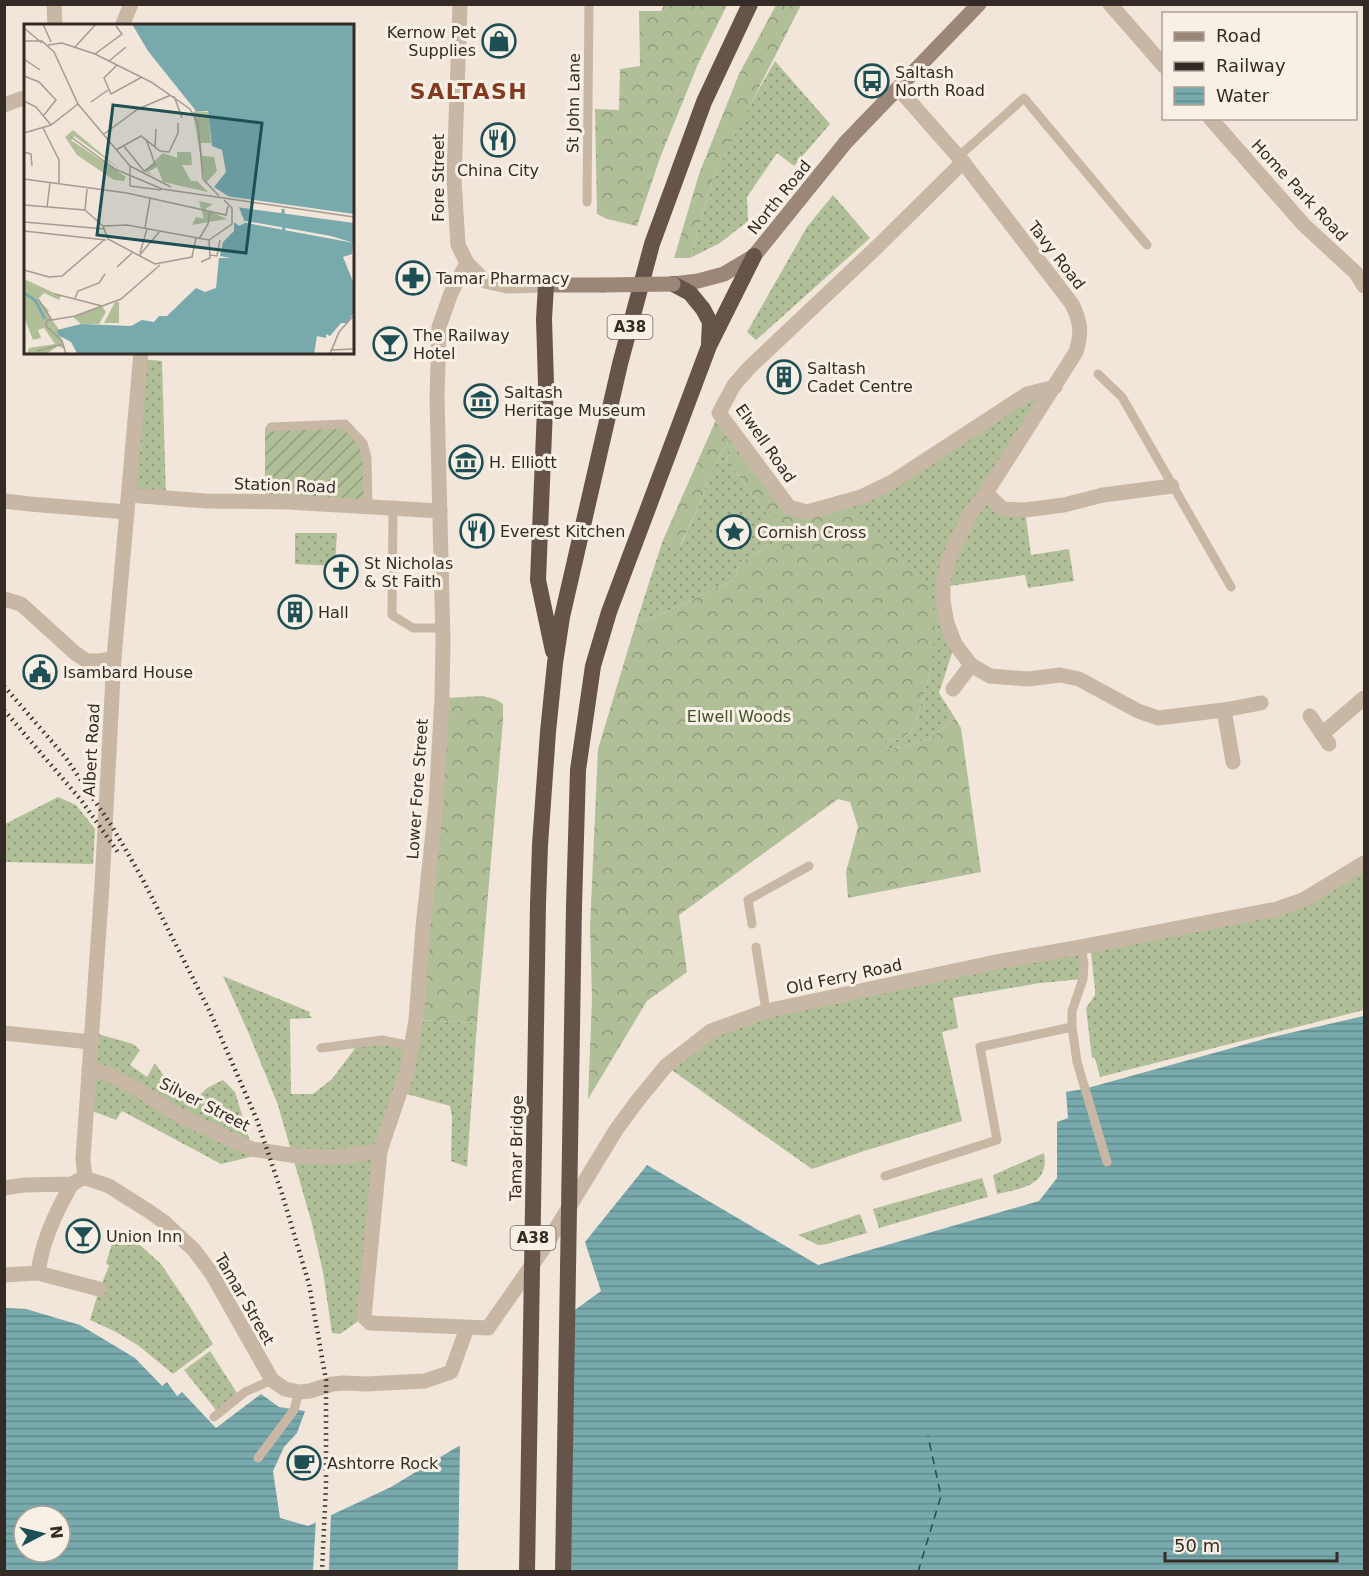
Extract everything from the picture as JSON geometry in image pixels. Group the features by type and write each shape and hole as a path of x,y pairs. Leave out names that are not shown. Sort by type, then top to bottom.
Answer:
{"highway":[{"name":"A38","path":"555,663 562,617 617,375 652,244 704,102 750,4"},
{"name":"A38","path":"563,1572 578,770 593,666 609,612 709,346 754,256"},
{"name":"A38","path":"673,284 690,293 703,309 710,322 709,346"},
{"name":"A38","path":"546,285 544,319 546,384 538,580 555,663"},
{"name":"Tamar Bridge","path":"527,1572 540,834 555,663"}],"main road":[{"name":"North Road","path":"546,285 673,284 698,281 724,274 754,256 846,142 979,4"}],"street":[{"path":"54,4 55,24"},
{"path":"123,24 131,4"},
{"name":"Fore Street","path":"460,4 454,207 458,245 467,264"},
{"path":"1110,4 1162,64"},
{"name":"Tavy Road","path":"898,88 960,159 1072,304 1078,318 1081,335 1076,352 969,516 951,554 943,580 943,602 947,623 955,644 971,665"},
{"path":"4,105 24,98"},
{"name":"Home Park Road","path":"1212,120 1304,225 1356,273 1365,286"},
{"name":"Elwell Road","path":"960,159 862,262 750,367 734,385 719,413 789,507 807,512 861,497 892,482 1027,394 1055,387"},
{"path":"467,264 485,281 507,286 546,285"},
{"name":"Lower Fore Street","path":"364,1317 380,1151 404,1080 416,1020 436,804 442,697 437,398 439,327 450,293 467,264"},
{"name":"Albert Road","path":"90,1042 102,885 114,658 141,354"},
{"path":"986,493 1004,509 1025,510 1064,505 1102,495 1172,486"},
{"name":"Station Road","path":"129,495 206,501 288,502 440,511"},
{"path":"4,501 127,512"},
{"path":"4,599 21,604 75,653 87,660 99,661 114,658"},
{"path":"953,689 971,665 990,676 1028,679 1060,675 1079,679 1138,711 1158,718 1261,703"},
{"path":"1310,716 1326,739 1365,698"},
{"path":"1224,710 1233,762"},
{"name":"Old Ferry Road","path":"364,1317 370,1323 488,1328 546,1245 616,1130 666,1066 711,1031 766,1011 996,962 1277,909 1305,899 1365,863"},
{"path":"4,1033 90,1042 83,1159 78,1181 56,1210 38,1273"},
{"name":"Silver Street","path":"89,1069 109,1074 178,1114 252,1149 297,1156 339,1157 380,1151"},
{"path":"4,1188 78,1181"},
{"name":"Tamar Street","path":"78,1181 109,1186 164,1222 194,1250 212,1274 272,1380"},
{"path":"4,1275 38,1273 99,1290"},
{"path":"272,1380 285,1389 299,1392 332,1384 425,1381 451,1372 467,1328"}],"lane":[{"name":"St John Lane","path":"588,202 589,4"},
{"path":"960,159 1024,98 1147,245"},
{"path":"1098,374 1122,398 1231,587"},
{"path":"271,427 345,424 363,443 367,458 368,507"},
{"path":"393,509 392,615 413,628 442,628"},
{"path":"752,924 748,900 809,866"},
{"path":"756,947 766,1011"},
{"path":"1081,947 1084,963 1083,979 1072,1011 1072,1027 1077,1062 1107,1162"},
{"path":"885,1176 997,1140 980,1047 1072,1027"},
{"path":"321,1048 382,1040 412,1046"},
{"path":"214,1417 245,1392 272,1380"},
{"path":"258,1458 294,1410 299,1392"}],"green space":[{"path":"665,4 727,5 698,64 660,158 637,226 607,219 597,214 595,109 619,110 620,69 640,66 639,11 661,11"},
{"path":"776,5 801,5 714,176 690,258 674,258 699,174 739,74"},
{"path":"775,61 830,124 794,166 777,153 747,197 748,221 720,243 690,258 714,176 744,115"},
{"path":"833,195 870,238 756,340 747,332 807,227"},
{"path":"140,359 162,361 166,499 129,495"},
{"path":"1055,387 986,493 1003,509 1025,510 1031,555 1069,549 1074,581 1028,588 1025,575 943,587 955,644 939,693 955,718 931,738 902,747 885,749 885,741 902,739 914,728 931,669 847,502 1027,394"},
{"path":"719,413 734,432 711,472 700,504 680,546 663,540"},
{"path":"345,424 363,443 368,507 265,502 265,427"},
{"path":"734,432 738,438 726,459 784,537 739,563 735,579 666,612 636,623 663,540 681,545 700,504 711,472"},
{"name":"Elwell Woods","path":"738,438 789,507 847,501 931,588 935,627 931,669 914,728 902,739 885,741 885,749 902,747 931,738 955,718 961,728 981,872 848,898 846,872 858,827 850,802 838,799 679,915 687,972 647,1001 588,1099 592,999 590,927 598,749 636,623 666,612 735,579 739,563 784,537 726,459"},
{"path":"295,533 337,533 335,566 295,564"},
{"path":"483,696 503,704 503,720 477,1023 416,1020 445,698"},
{"path":"58,797 76,805 95,829 93,864 5,862 5,824"},
{"path":"1364,862 1364,1010 1100,1077 1095,1058 1092,1058 1086,1008 1095,995 1090,945 1277,909"},
{"path":"1081,947 1083,979 1040,983 953,998 958,1028 942,1032 962,1121 812,1169 666,1066 709,1034 766,1011"},
{"path":"223,976 310,1012 309,1016 312,1018 290,1019 291,1094 313,1094 332,1079 359,1043 411,1046 416,1020 477,1023 467,1167 451,1161 450,1106 400,1092 380,1151 364,1317 340,1334 332,1333 323,1272 312,1224 278,1105"},
{"path":"91,1032 133,1044 140,1050 130,1065 147,1077 155,1063 166,1079 195,1100 207,1088 223,1080 235,1092 252,1148 270,1152 221,1164 122,1111 116,1120 87,1109"},
{"path":"1044,1153 1045,1164 1038,1179 1024,1187 997,1194 993,1175"},
{"path":"982,1178 988,1197 879,1228 873,1209"},
{"path":"860,1214 867,1233 818,1245 798,1235"},
{"path":"116,1231 141,1246 161,1264 213,1344 173,1374 139,1346 90,1320 109,1266 106,1263"},
{"path":"210,1351 237,1393 216,1410 184,1370"}],"water":[{"path":"1364,1016 1364,1571 5,1572 5,1308 26,1309 80,1325 135,1358 162,1386 167,1382 177,1396 182,1392 216,1428 261,1394 279,1407 305,1411 297,1433 284,1447 273,1471 280,1518 308,1526 391,1487 457,1447 523,1420 572,1312 601,1291 585,1242 647,1165 818,1265 1039,1201 1057,1178 1057,1122 1068,1118 1066,1092 1268,1038"}],"pier":[{"path":"567,1317 563,1571 458,1571 460,1443 521,1418"},
{"path":"331,1512 329,1571 313,1571 316,1519"}],"ferry route":[{"path":"918,1572 941,1496 928,1436"}],"railway":[{"path":"4,686 66,758 113,828 142,878 210,1012 257,1120 309,1284 326,1380 326,1485 322,1572"},
{"path":"4,710 81,800 120,855"}],"place":[{"name":"Kernow Pet Supplies","path":"499,41"},
{"name":"Saltash North Road","path":"872,81"},
{"name":"China City","path":"498,140"},
{"name":"Tamar Pharmacy","path":"413,278"},
{"name":"The Railway Hotel","path":"390,344"},
{"name":"Saltash Cadet Centre","path":"784,377"},
{"name":"Saltash Heritage Museum","path":"481,401"},
{"name":"H. Elliott","path":"466,462"},
{"name":"Everest Kitchen","path":"477,531"},
{"name":"Cornish Cross","path":"734,532"},
{"name":"St Nicholas & St Faith","path":"341,572"},
{"name":"Hall","path":"295,612"},
{"name":"Isambard House","path":"40,672"},
{"name":"Union Inn","path":"83,1236"},
{"name":"Ashtorre Rock","path":"304,1463"}],"district":[{"name":"SALTASH","path":"469,91"}]}
